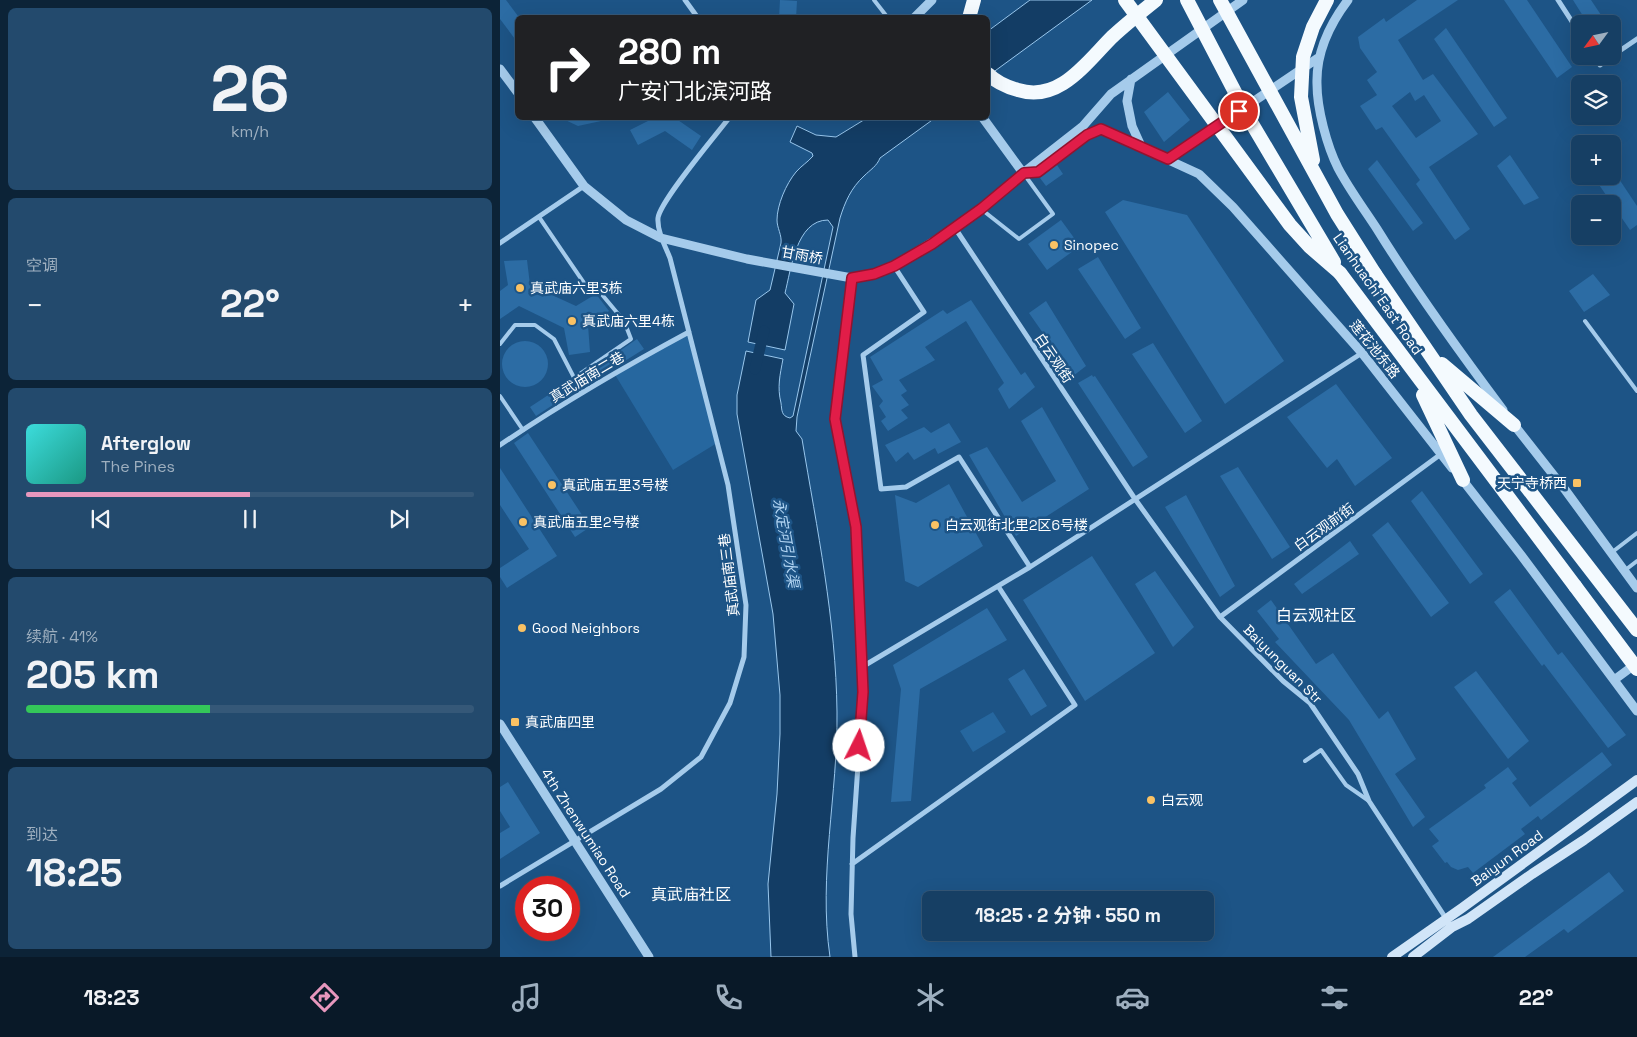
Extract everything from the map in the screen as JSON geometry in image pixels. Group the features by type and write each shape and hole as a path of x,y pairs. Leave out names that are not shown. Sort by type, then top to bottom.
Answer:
{"highway":[{"path":"1125,0 1290,225 1310,247 1340,273"},
{"path":"990,75 1006,87 1025,92 1041,92 1058,87 1075,76 1121,28 1156,0"},
{"name":"Lianhuachi East Road","path":"1187,0 1248,117 1340,273 1637,668"},
{"name":"Lianhuachi East Road","path":"1220,0 1337,214 1375,274 1471,415 1637,630"},
{"path":"1315,173 1301,97 1303,57 1325,0"},
{"path":"1429,352 1514,425"},
{"path":"1411,369 1463,480"}],"main road":[{"name":"Baiyun Road","path":"1392,957 1449,923 1637,780"},
{"path":"1412,957 1449,923 1468,919 1637,802"}],"street":[{"path":"685,0 696,15"},
{"path":"917,15 932,0"},
{"path":"855,957 851,914 852,864 863,692 856,527 835,419 852,278 874,274 894,266 955,228 1083,126 1111,94 1243,0"},
{"path":"1325,0 1333,22"},
{"path":"1348,0 1333,22 1318,58 1318,102 1324,128 1338,168 1405,274 1514,425 1637,588"},
{"path":"1558,0 1571,20"},
{"path":"1621,50 1637,39"},
{"path":"1168,159 1318,58"},
{"path":"500,69 515,89"},
{"path":"1131,79 1127,101 1132,126 1142,148"},
{"name":"甘雨桥","path":"536,120 584,186 626,220 661,238 747,259 852,278"},
{"name":"真武庙南三巷","path":"500,886 661,790 701,757 730,703 744,657 746,605 728,486 670,258 661,238 658,217 668,197 728,120"},
{"path":"984,120 1024,173"},
{"name":"莲花池东路","path":"1024,173 1038,172 1087,135 1101,129 1199,174 1233,207 1362,353 1521,555 1637,711"},
{"path":"500,243 584,186"},
{"name":"白云观街","path":"955,228 1135,499"},
{"path":"894,266 924,312 862,355 881,489 906,488 959,457 1030,566"},
{"name":"真武庙南二巷","path":"500,445 620,370 688,332"},
{"path":"862,667 1030,566 1362,353"},
{"name":"白云观前街","path":"1220,617 1441,454"},
{"name":"Baiyunguan Str","path":"1135,499 1220,617 1282,681 1310,703 1358,774 1369,802 1449,923"},
{"path":"852,864 1075,705 998,586"},
{"path":"1614,680 1637,663"},
{"name":"4th Zhenwumiao Road","path":"500,724 649,957"}],"lane":[{"path":"874,0 886,15"},
{"path":"981,209 1019,239 1053,214 1024,173"},
{"path":"539,217 584,283 599,291 624,321 631,339 574,378"},
{"path":"1585,321 1637,390"},
{"path":"500,344 515,325 535,325 554,339 582,393"},
{"path":"500,396 523,430"},
{"path":"1611,553 1637,533"},
{"path":"1624,571 1637,561"},
{"path":"1305,761 1321,750 1346,785 1369,802"}],"shaded area":[{"path":"689,332 717,443 673,470 614,373"},
{"path":"993,712 1006,732 973,752 960,731"}],"water":[{"path":"1030,0 1092,0 990,75 990,30"},
{"path":"864,120 932,120 880,158 875,166 855,185 846,201 840,218 797,417 796,431 802,439 825,575 836,678 835,773 826,896 830,957 771,957 768,884 777,794 780,695 773,614 737,414 737,395 746,351 783,359 779,386 782,410 783,414 787,417 793,416 833,227 828,220 817,222 809,228 802,237 793,260 785,293 794,304 785,350 748,342 756,300 770,290 781,243 777,220 780,201 792,177 813,156 812,153 790,142 797,126 816,135 836,137"}],"building":[{"path":"500,0 506,0 517,15 515,15 515,39 500,19"},
{"path":"780,0 797,1 796,15 779,15"},
{"path":"1417,0 1458,0 1398,40 1423,80 1433,74 1478,134 1429,167 1470,229 1455,240 1416,184 1420,180 1382,127 1376,130 1360,106 1377,95 1367,80 1377,72 1360,48 1358,37 1384,18 1386,22","holes":["1410,92 1415,101 1424,95 1441,121 1416,138 1392,106"]},
{"path":"1504,0 1527,0 1572,67 1557,78"},
{"path":"1573,0 1591,0 1601,15 1582,15"},
{"path":"1446,28 1507,118 1494,127 1434,39"},
{"path":"1168,92 1190,120 1164,142 1144,112"},
{"path":"565,120 601,121 578,126"},
{"path":"650,120 678,120 701,136 692,150 665,131 638,145 630,130"},
{"path":"1510,155 1539,198 1524,205 1497,166"},
{"path":"1377,160 1423,223 1413,231 1368,169"},
{"path":"1057,165 1063,174 1046,186 1040,178"},
{"path":"1621,182 1637,206 1637,225 1630,230 1621,217 1621,195 1606,195 1599,185 1621,185"},
{"path":"1123,200 1187,215 1284,361 1225,404 1105,212"},
{"name":"Sinopec","path":"1061,220 1080,246 1047,270 1028,244"},
{"path":"1098,257 1141,328 1125,339 1078,269"},
{"path":"527,260 530,285 576,306 596,294 609,311 588,325 590,352 569,355 564,328 519,306 500,319 500,291 508,285 504,261"},
{"path":"1593,274 1610,295 1584,312 1569,291"},
{"path":"971,300 1021,375 1025,372 1035,387 1009,409 998,389 1004,383 966,321 925,347 935,360 899,380 907,391 901,395 909,405 901,410 908,418 888,431 881,421 886,417 879,406 883,401 872,386 883,380 870,357 943,310 947,314"},
{"path":"1046,301 1086,366 1073,376 1029,313"},
{"path":"637,339 644,349 588,384 583,376"},
{"path":"525,341 538,345 544,351 548,364 544,377 538,383 525,387 512,383 506,377 502,364 506,351 512,345"},
{"path":"1153,343 1202,421 1185,433 1132,354"},
{"path":"1092,375 1093,377 1095,376 1148,457 1133,467 1078,383"},
{"path":"565,384 571,393 536,416 530,407"},
{"path":"1336,384 1392,458 1355,486 1337,459 1327,468 1287,417"},
{"path":"1042,407 1089,489 1016,536 969,455 987,447 1022,502 1056,481 1021,421"},
{"path":"949,423 961,442 938,454 935,448 914,460 908,452 896,462 885,445 924,427 931,433"},
{"name":"真武庙五里3号楼","path":"528,433 590,527 575,537 514,443"},
{"path":"1238,467 1290,547 1272,559 1220,476"},
{"name":"真武庙五里2号楼","path":"500,468 557,556 507,588 500,577 500,568 529,549 500,505"},
{"name":"白云观街北里2区6号楼","path":"949,484 983,546 918,587 905,581 895,495 916,503"},
{"path":"1422,491 1483,574 1470,584 1411,501"},
{"path":"1186,495 1235,586 1220,597 1165,507"},
{"path":"1388,522 1449,603 1431,617 1372,535"},
{"path":"1350,541 1359,554 1302,594 1294,584"},
{"path":"1092,556 1155,653 1085,701 1023,600"},
{"path":"1155,571 1194,627 1173,647 1135,584"},
{"path":"1510,589 1558,655 1562,652 1626,735 1608,748 1544,664 1542,666 1494,602"},
{"path":"1271,600 1316,664 1333,653 1379,719 1388,711 1416,759 1395,774 1425,817 1413,827 1349,720 1275,642 1279,639 1257,611"},
{"path":"987,608 1007,640 920,689 911,801 891,802 901,689 893,665"},
{"path":"1024,669 1047,706 1031,716 1008,679"},
{"path":"1476,671 1529,741 1508,759 1454,687"},
{"path":"1602,752 1612,765 1541,820 1538,816 1521,829 1525,834 1473,873 1468,867 1458,870 1451,867 1447,862 1445,863 1432,846 1439,841 1429,829 1486,788 1484,785 1508,767 1517,779 1512,783 1530,807"},
{"path":"508,782 540,833 500,859 500,833 510,827 500,811 500,787"},
{"path":"1609,872 1624,891 1568,933 1564,929 1525,957 1493,957"}],"waterway":[{"name":"永定河引水渠","path":"755,369 764,331"}],"place":[{"name":"Sinopec","path":"1054,245"},
{"name":"真武庙六里3栋","path":"520,288"},
{"name":"真武庙六里4栋","path":"572,321"},
{"name":"天宁寺桥西","path":"1577,483"},
{"name":"真武庙五里3号楼","path":"552,485"},
{"name":"真武庙五里2号楼","path":"523,522"},
{"name":"白云观街北里2区6号楼","path":"935,525"},
{"name":"Good Neighbors","path":"522,628"},
{"name":"真武庙四里","path":"515,722"},
{"name":"白云观","path":"1151,800"}],"district":[{"name":"白云观社区","path":"1316,615"},
{"name":"真武庙社区","path":"691,894"}],"route":[{"path":"859,746 863,692 856,527 835,419 852,278 874,274 894,266 932,244 981,209 1024,173 1038,172 1087,135 1101,129 1168,159 1239,111"}]}
